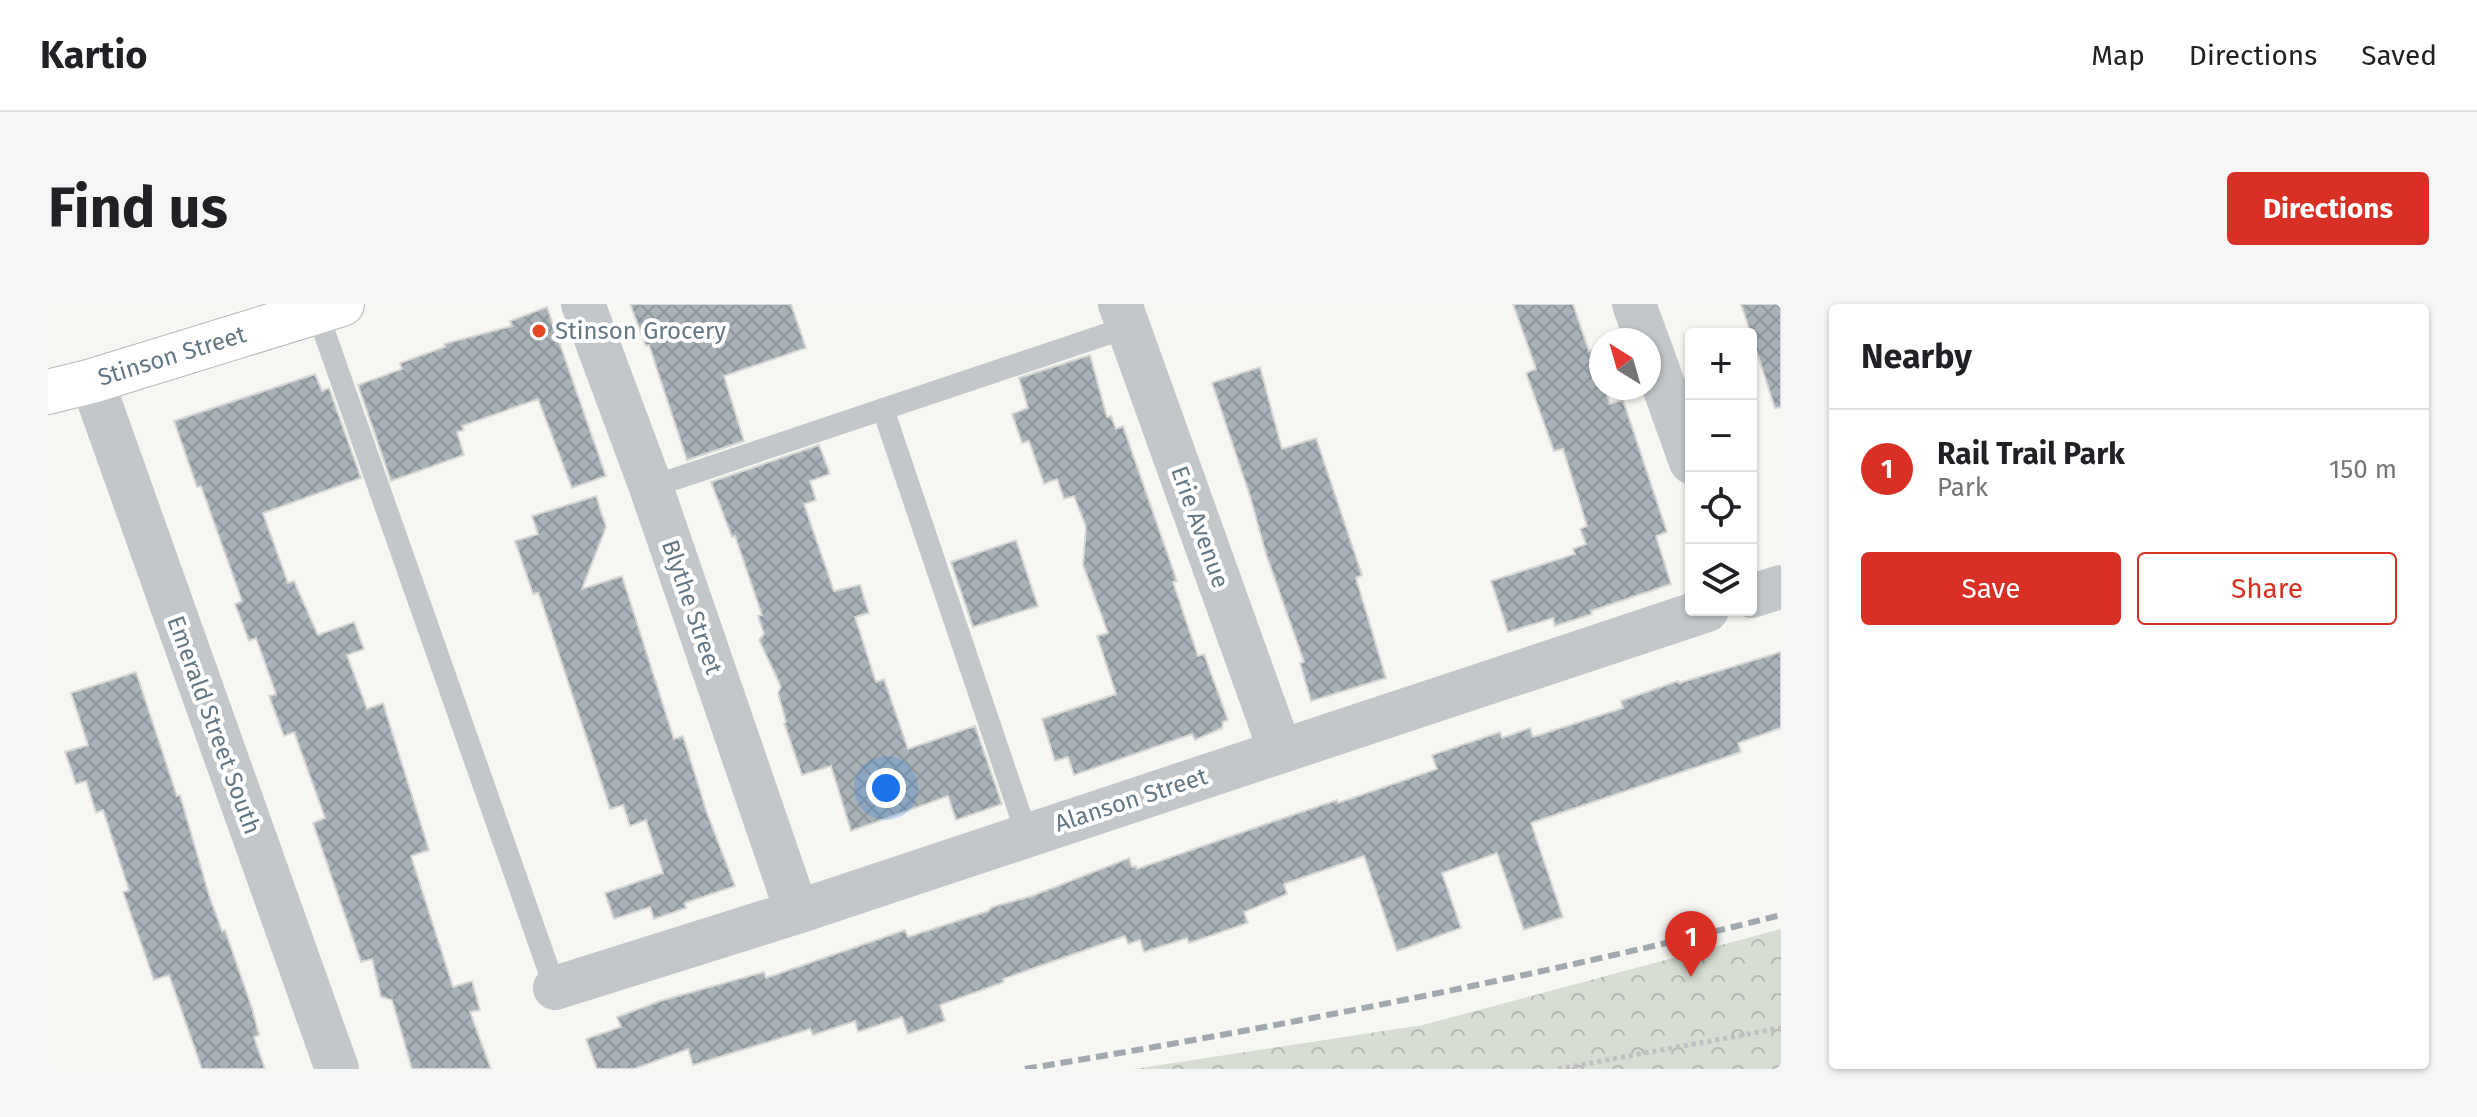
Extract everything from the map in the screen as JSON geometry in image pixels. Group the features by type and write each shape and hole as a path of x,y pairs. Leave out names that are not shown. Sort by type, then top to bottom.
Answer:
{"street":[{"name":"Blythe Street","path":"583,304 651,487 797,912"},
{"path":"1634,304 1643,328"},
{"name":"Stinson Street","path":"48,392 325,307"},
{"name":"Erie Avenue","path":"1124,315 1280,750"},
{"path":"1661,378 1685,445"},
{"name":"Emerald Street South","path":"92,381 337,1069"},
{"path":"1757,594 1781,587"},
{"name":"Alanson Street","path":"555,988 797,912 1689,616"}],"lane":[{"path":"325,307 555,988"},
{"path":"651,487 883,409 1124,315"},
{"path":"883,409 1027,835"}],"path":[{"path":"1558,1069 1781,1028"}],"green space":[{"path":"1781,929 1781,1069 1134,1069 1423,1025"}],"building":[{"path":"630,304 791,304 806,348 724,376 744,441 687,460 649,345 646,346"},
{"path":"1513,304 1573,304 1589,351 1589,400 1609,400 1610,404 1623,400 1667,532 1656,536 1671,584 1555,626 1553,618 1508,632 1491,581 1575,554 1573,549 1586,544 1580,529 1587,526 1563,449 1554,451 1526,373 1536,369"},
{"path":"1741,304 1781,304 1781,407 1775,408 1757,353 1757,328 1749,328"},
{"path":"547,307 606,476 572,488 538,399 462,426 464,430 457,432 464,455 391,481 358,385 402,369 400,363 445,347 444,344 512,326 510,321"},
{"path":"1090,355 1107,417 1111,416 1116,429 1123,426 1177,581 1173,582 1198,656 1204,654 1228,720 1223,722 1222,728 1195,740 1192,734 1074,775 1068,757 1055,761 1042,719 1116,694 1097,636 1108,633 1083,565 1086,527 1074,496 1064,499 1057,479 1044,484 1029,441 1022,443 1012,414 1028,408 1019,378"},
{"path":"1260,367 1282,449 1316,438 1362,575 1356,578 1386,678 1311,701 1300,663 1304,662 1212,383"},
{"path":"315,374 322,391 329,388 361,478 263,513 288,583 294,581 318,635 354,622 364,649 347,655 367,709 383,703 429,850 411,856 453,987 472,981 480,1010 470,1012 491,1069 412,1069 392,1000 381,997 372,959 361,962 313,823 325,818 294,732 284,736 269,696 276,694 256,638 249,641 235,604 242,601 174,421"},
{"path":"819,445 830,474 810,481 816,500 804,504 834,591 860,585 869,613 855,617 876,682 884,679 908,749 975,726 1002,804 956,820 948,796 851,831 831,766 802,775 784,723 778,693 781,687 759,640 764,634 758,616 762,615 735,536 732,537 711,482"},
{"path":"596,496 606,527 582,589 622,576 674,739 683,736 707,813 735,886 685,903 686,908 654,919 650,907 614,919 605,893 663,873 646,820 630,826 623,805 610,809 541,600 538,593 533,594 515,541 538,534 532,516"},
{"path":"1016,540 1038,606 973,627 951,562"},
{"path":"1781,652 1781,728 1738,743 1741,752 1531,823 1563,917 1524,930 1497,853 1442,873 1461,928 1397,951 1364,856 1284,884 1287,894 1244,912 1248,923 1189,943 1187,938 1144,952 1140,940 1128,944 1125,936 940,1005 945,1021 908,1034 902,1017 858,1032 855,1021 813,1035 810,1029 693,1065 688,1049 634,1069 597,1069 586,1039 621,1027 617,1017 660,1001 764,972 766,978 905,930 908,937 1032,896 1129,858 1132,867 1136,866 1137,869 1437,769 1432,755 1500,732 1502,738 1530,728 1533,737 1623,708 1621,701 1678,681"},
{"path":"136,672 177,796 180,795 209,895 222,931 225,930 252,1008 259,1035 254,1037 265,1069 202,1069 169,975 154,980 123,892 129,890 103,810 96,813 86,781 76,784 65,752 88,745 71,693"}],"railway":[{"path":"1025,1069 1404,1000 1593,960 1781,915"}],"place":[{"name":"Stinson Grocery","path":"539,331"},
{"name":"Rail Trail Park","path":"1691,977"}]}
